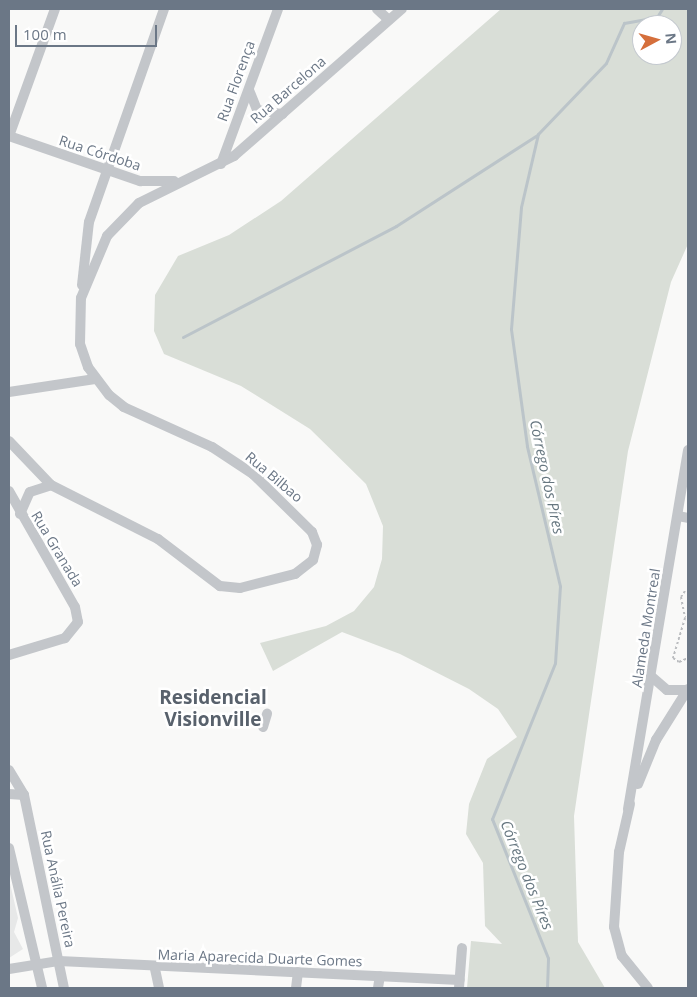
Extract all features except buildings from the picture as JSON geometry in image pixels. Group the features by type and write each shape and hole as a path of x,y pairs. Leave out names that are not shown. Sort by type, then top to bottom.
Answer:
{"street":[{"path":"9,136 55,9"},
{"path":"81,298 89,222 105,171 164,9"},
{"name":"Rua Florença","path":"221,164 278,9"},
{"path":"377,9 392,16"},
{"name":"Rua Barcelona","path":"185,180 221,164 283,114 402,9"},
{"path":"248,88 257,110 283,114"},
{"name":"Rua Córdoba","path":"9,136 140,182 185,180"},
{"name":"Rua Bilbao","path":"9,441 51,485 158,539 229,589 295,574 313,560 317,545 312,532 253,474 212,446 124,407 95,379 80,344 81,298 107,236 140,203 185,180"},
{"path":"140,182 140,203"},
{"path":"89,222 94,234 107,236"},
{"path":"9,392 95,379"},
{"name":"Alameda Montreal","path":"628,809 683,517 688,450"},
{"path":"20,514 30,492 51,485"},
{"name":"Rua Granada","path":"9,491 20,514 75,607 78,622 65,638 9,655"},
{"path":"652,677 667,690 687,689"},
{"path":"648,988 622,956 614,927 619,852 628,809 656,740 687,689"},
{"path":"263,727 267,714"},
{"name":"Rua Anália Pereira","path":"9,770 24,795 64,988"},
{"path":"9,794 24,795"},
{"path":"9,848 38,964 42,988"},
{"path":"459,984 462,948"},
{"name":"Maria Aparecida Duarte Gomes","path":"9,969 59,961 155,969 380,976 459,984"},
{"path":"155,969 159,988"},
{"path":"296,988 298,972"},
{"path":"378,988 380,976"}],"path":[{"path":"688,550 688,564"},
{"path":"685,591 681,597 685,618 673,658 679,662 688,658"}],"shaded area":[{"path":"501,9 688,9 688,244 671,282 628,451 574,816 578,942 605,988 467,988 471,941 502,944 485,926 483,863 466,834 469,804 487,759 517,737 498,709 469,689 400,654 342,632 273,671 260,643 326,626 354,611 374,587 382,559 383,526 366,484 310,429 241,386 164,354 154,331 155,295 178,256 229,235 281,201"},
{"path":"9,879 18,918 14,932 23,949 9,958"}],"waterway":[{"name":"Córrego dos Píres","path":"547,988 548,958 492,819 555,663 560,586 527,446 511,329 521,207 538,134 606,63 624,23 657,17 662,9"},
{"path":"183,337 396,226 537,135"}],"district":[{"name":"Residencial Visionville","path":"213,709"}]}
